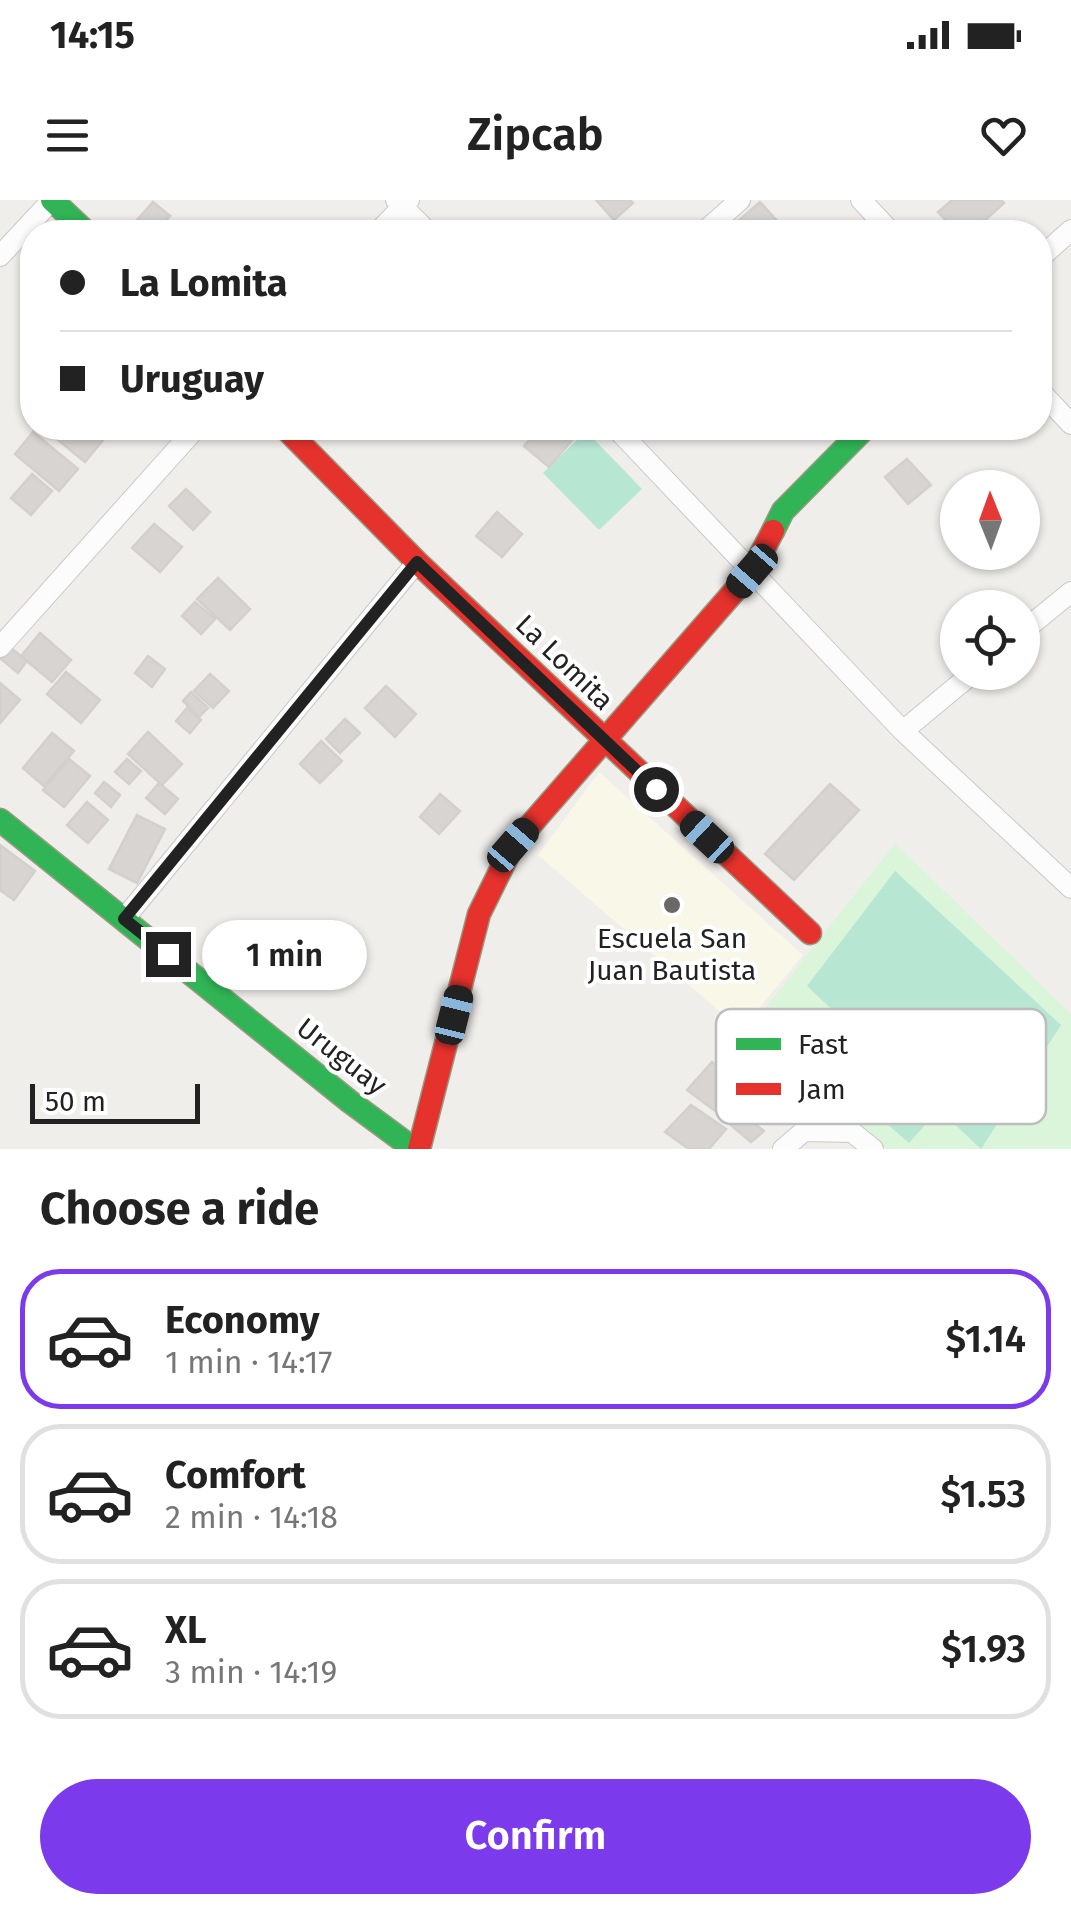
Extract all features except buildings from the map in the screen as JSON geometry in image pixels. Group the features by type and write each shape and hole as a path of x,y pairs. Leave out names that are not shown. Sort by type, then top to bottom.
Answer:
{"street":[{"path":"33,220 52,200 73,220"},
{"path":"718,220 740,200"},
{"path":"861,200 880,220"},
{"path":"1052,247 1071,230"},
{"path":"0,256 20,234"},
{"path":"1052,404 1071,424"},
{"path":"0,647 185,440"},
{"name":"La Lomita","path":"297,440 417,562 810,933"},
{"path":"627,440 904,731 1071,888"},
{"path":"416,1149 480,914 513,845 752,571 782,511 853,440"},
{"path":"124,919 417,562"},
{"path":"1040,617 1071,592"},
{"path":"904,731 953,690"},
{"name":"Uruguay","path":"0,820 349,1101 416,1149"},
{"path":"783,1149 804,1131 852,1132 873,1149"}],"shaded area":[{"name":"Escuela San Juan Bautista","path":"599,772 803,955 758,1009 717,1009 538,855"}],"green space":[{"path":"577,440 595,440 642,489 599,530 543,473"},
{"path":"895,843 1071,1014 1071,1149 887,1149 856,1124 1046,1124 1046,1009 765,1009"},
{"path":"895,871 1044,1009 832,1009 807,986"},
{"path":"1046,1011 1061,1025 1046,1048"},
{"path":"887,1124 926,1124 909,1143"},
{"path":"954,1124 997,1124 981,1149"}],"traffic: fast":[{"path":"52,200 73,220"},
{"path":"773,531 783,511 853,440"},
{"path":"0,820 414,1149"}],"traffic: jam":[{"path":"297,440 417,562 810,933"},
{"path":"419,1149 479,914 513,845 752,571 773,531"}],"place":[{"name":"Escuela San Juan Bautista","path":"672,905"}],"route":[{"path":"168,954 124,919 417,562 656,789"}]}
